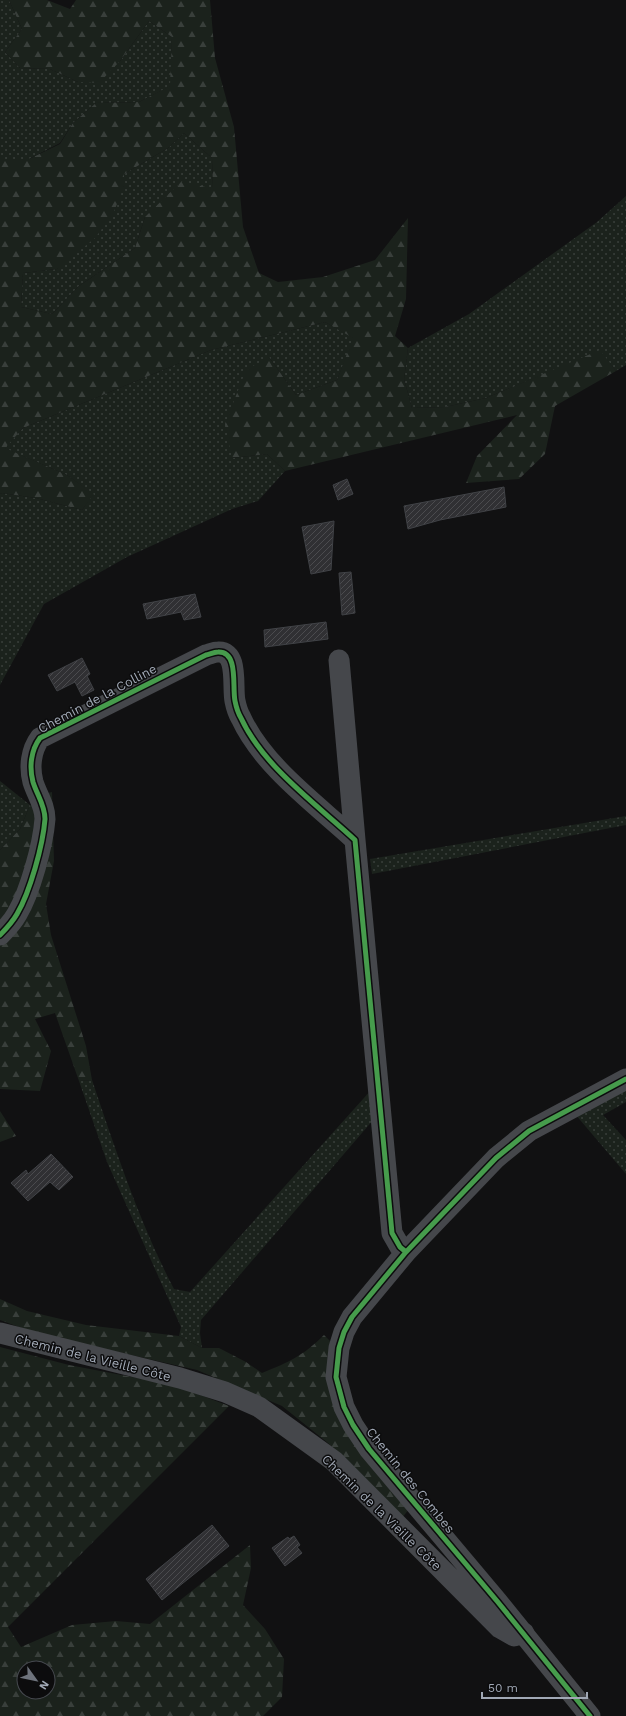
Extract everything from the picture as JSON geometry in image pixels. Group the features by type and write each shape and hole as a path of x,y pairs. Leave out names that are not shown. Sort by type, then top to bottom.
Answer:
{"street":[{"name":"Chemin de la Colline","path":"0,935 18,913 29,884 40,847 45,818 42,802 33,782 31,770 32,754 40,738 82,715 206,655 218,652 225,653 231,658 235,701 241,718 254,741 278,770 355,840"},
{"path":"339,660 392,1232 400,1246 406,1252"},
{"name":"Chemin des Combes","path":"590,1716 524,1633 369,1449 353,1425 339,1393 336,1363 344,1332 352,1317 366,1298 406,1252 496,1158 524,1136 626,1079"},
{"name":"Chemin de la Vieille Côte","path":"0,1333 180,1378 225,1392 259,1407 334,1461 500,1628 514,1636 524,1633"}],"green space":[{"path":"0,0 9,0 22,29 5,52 20,68 50,69 78,82 120,61 149,21 172,37 171,86 139,102 96,103 73,123 60,143 29,159 0,159"},
{"path":"9,0 47,0 70,9 76,0 210,0 215,58 234,127 243,227 259,273 278,282 323,277 375,260 408,218 406,299 395,336 408,348 404,379 412,408 445,407 486,398 600,350 616,371 555,406 545,454 519,479 466,483 477,456 517,415 285,471 267,454 232,458 225,424 246,370 269,357 296,395 337,380 353,338 325,322 211,350 23,428 5,448 67,475 94,494 82,510 36,498 2,493 0,494 0,159 29,159 60,144 73,123 96,103 139,102 170,86 172,37 149,21 120,61 99,83 78,82 50,69 20,68 5,52 22,29","holes":["184,133 212,158 213,189 182,181 145,217 135,248 79,286 52,314 21,307 23,273 57,269 95,238 113,214 124,186 124,174 168,148"]},
{"path":"184,133 212,158 213,189 145,217 135,248 79,286 52,314 21,307 23,273 57,269 124,186 124,174 168,148"},
{"path":"626,196 626,365 616,371 600,351 486,398 445,407 412,408 404,379 408,348 469,314 597,222"},
{"path":"325,322 354,338 337,380 296,395 269,357 232,458 267,454 285,471 258,501 232,509 127,557 44,604 0,685 0,494 2,493 36,498 82,510 93,494 67,475 4,448 23,428 211,350"},
{"path":"0,781 30,805 20,829 0,850"},
{"path":"52,792 54,861 46,904 51,935 86,1046 92,1080 79,1081 55,1013 35,1019 51,1051 40,1091 0,1089 0,941 22,918 44,794"},
{"path":"30,805 36,806 37,842 23,886 0,929 0,850 20,829"},
{"path":"626,816 626,825 372,874 370,859"},
{"path":"92,1080 129,1186 161,1264 174,1289 190,1292 372,1089 374,1119 201,1320 200,1333 202,1348 179,1336 181,1327 107,1162 79,1081"},
{"path":"626,1088 626,1102 603,1115 626,1140 626,1174 575,1114"},
{"path":"0,1111 16,1136 0,1142"},
{"path":"0,1299 27,1311 86,1325 179,1336 202,1348 219,1348 246,1362 262,1373 295,1358 324,1335 332,1343 328,1376 409,1509 402,1518 328,1443 282,1406 197,1370 35,1333 0,1320"},
{"path":"0,1347 69,1365 174,1385 229,1406 8,1627 21,1647 72,1625 116,1621 150,1624 250,1545 251,1568 243,1605 265,1629 284,1659 282,1697 263,1716 0,1716"}],"building":[{"path":"347,479 353,494 338,500 333,485"},
{"path":"504,487 506,507 440,520 408,529 404,506"},
{"path":"334,521 331,570 311,574 302,527"},
{"path":"351,572 355,613 342,615 339,573"},
{"path":"195,594 201,617 184,620 181,612 147,619 143,604"},
{"path":"326,622 328,639 265,647 264,630"},
{"path":"82,658 90,674 87,676 94,690 82,696 75,682 57,691 48,675"},
{"path":"51,1154 73,1177 59,1190 50,1182 28,1201 11,1183 26,1170 28,1174"},
{"path":"212,1525 229,1546 162,1600 146,1579"},
{"path":"294,1536 300,1545 297,1547 302,1553 285,1566 272,1548 288,1537 289,1539"}],"cycle path":[{"path":"0,935 14,919 27,894 42,842 45,814 33,782 31,770 33,753 40,738 206,655 216,652 225,653 232,663 234,695 237,710 251,736 276,768 355,840 392,1233 400,1247 406,1252"},
{"path":"590,1716 497,1601 369,1449 353,1425 344,1407 336,1377 339,1348 344,1332 352,1317 406,1252 496,1158 529,1131 626,1079"}]}
